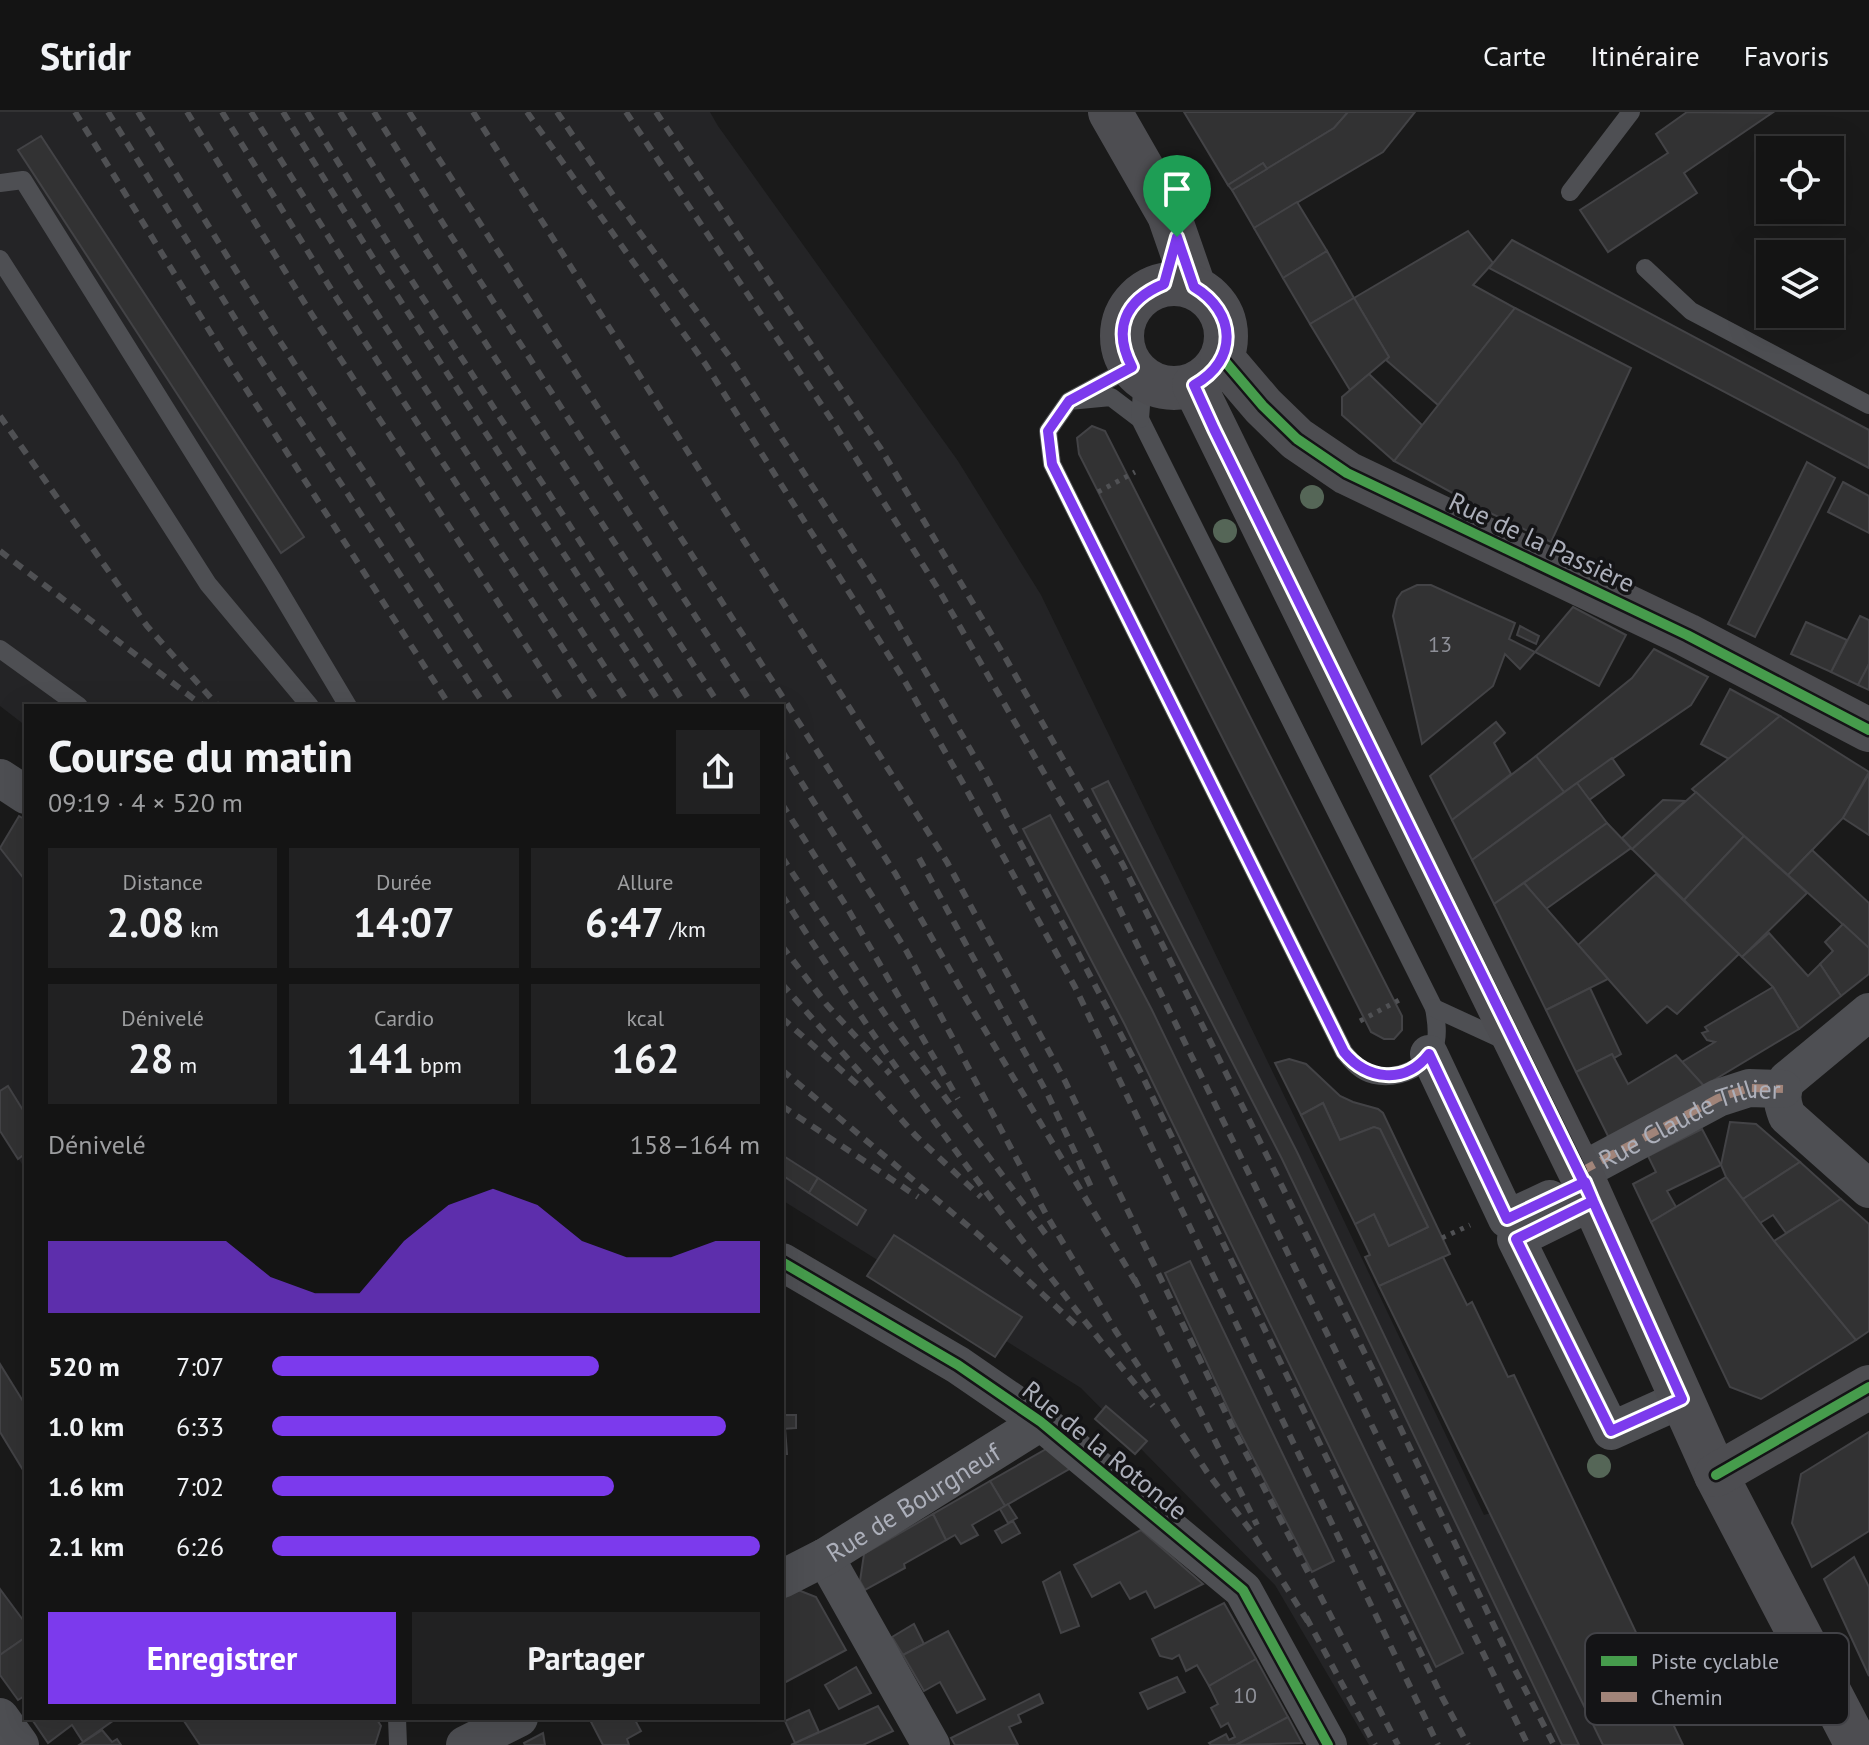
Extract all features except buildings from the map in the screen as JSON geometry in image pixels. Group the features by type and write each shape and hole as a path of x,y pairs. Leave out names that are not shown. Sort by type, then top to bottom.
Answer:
{"main road":[{"path":"1110,112 1169,215 1177,237 1179,286"},
{"path":"1179,286 1208,296 1219,309 1225,325 1226,341 1208,371 1176,388 1158,385 1138,388 1122,343 1126,315 1134,302 1147,291 1179,286"},
{"path":"1208,371 1586,1185 1716,1475 1799,1633"},
{"name":"Rue de la Passière","path":"1208,371 1263,406 1297,439 1347,473 1687,635 1869,730"},
{"path":"1716,1475 1869,1387"},
{"path":"1847,1725 1857,1745"}],"street":[{"path":"0,778 24,794"},
{"name":"Rue Claude Tillier","path":"1586,1185 1718,1098 1749,1088 1783,1089 1798,1069 1869,1012"},
{"path":"1429,1054 1507,1219 1586,1185"},
{"path":"1783,1089 1782,1102 1787,1116 1869,1189"},
{"path":"1586,1185 1516,1239 1611,1431 1682,1399"},
{"name":"Rue de la Rotonde","path":"784,1263 946,1358 1041,1422 1243,1590 1328,1745"},
{"name":"Rue de Bourgneuf","path":"784,1578 825,1557 1041,1422"},
{"path":"825,1557 931,1745"},
{"path":"0,1717 20,1745"},
{"path":"465,1745 515,1720"}],"lane":[{"path":"1570,192 1631,112"},
{"path":"0,183 23,180 347,704"},
{"path":"0,259 208,584 308,704"},
{"path":"1645,268 1691,311 1869,405"},
{"path":"1069,401 1111,397 1138,388"},
{"path":"1138,388 1434,1008 1436,1044 1421,1065 1411,1071 1373,1075 1355,1066 1344,1052 1052,464 1048,431 1069,401 1138,388"},
{"path":"0,649 76,704"},
{"path":"1434,1008 1519,1046"},
{"path":"397,1720 398,1745"}],"shaded area":[{"path":"0,112 710,112 958,461 1041,595 1484,1515 1497,1511 1585,1690 1585,1725 1602,1725 1612,1745 1369,1745 1275,1585 1081,1388 784,1201 784,704 24,704 24,724 0,706"},
{"path":"0,848 24,879 24,1167 0,1131"}],"railway":[{"path":"75,112 228,361 449,704"},
{"path":"108,112 252,346 484,704"},
{"path":"138,112 274,332 514,704"},
{"path":"187,112 309,310 564,704"},
{"path":"222,112 334,294 599,704"},
{"path":"251,112 629,704"},
{"path":"283,112 378,266 661,704"},
{"path":"307,112 396,256 685,704"},
{"path":"340,112 419,240 719,704"},
{"path":"374,112 752,704"},
{"path":"409,112 895,873 1138,1286"},
{"path":"473,112 947,862 1065,1081 1236,1434 1398,1745"},
{"path":"527,112 706,365 903,678 964,785 1075,987 1438,1745"},
{"path":"557,112 729,356 875,584 985,775 1141,1073 1468,1745"},
{"path":"626,112 837,428 940,592 1105,879 1528,1745"},
{"path":"656,112 881,449 1005,657 1123,865 1554,1745"},
{"path":"0,416 147,626 216,704"},
{"path":"0,551 200,704"},
{"path":"784,754 907,952 1047,1216 1115,1330 1207,1472 1253,1534 1310,1625"},
{"path":"784,807 845,904 958,1099"},
{"path":"919,858 1048,1095 1093,1191"},
{"path":"784,860 892,1025 1050,1240"},
{"path":"784,898 869,1027 960,1156 1153,1406"},
{"path":"784,949 827,1005 890,1074"},
{"path":"784,986 915,1135 981,1197"},
{"path":"784,1020 857,1084"},
{"path":"784,1072 980,1236 1078,1327"},
{"path":"784,1107 918,1197"},
{"path":"1134,1278 1257,1525"},
{"path":"1306,1617 1375,1745"}],"marked path":[{"path":"1429,1054 1507,1219 1585,1182"},
{"path":"1580,1172 1718,1098 1749,1088 1783,1089"}],"cycle path":[{"path":"1222,358 1263,406 1297,439 1347,473 1687,635 1869,730"},
{"path":"1396,799 1580,1172"},
{"path":"1593,1201 1516,1239 1611,1431 1682,1399"},
{"path":"784,1263 958,1365 1041,1422 1243,1590 1328,1745"},
{"path":"1716,1475 1869,1387"}],"route":[{"path":"1177,237 1164,284 1147,291 1134,302 1126,315 1122,343 1132,367 1069,401 1048,431 1052,464 1344,1052 1355,1066 1373,1075 1411,1071 1421,1065 1429,1054 1507,1219 1585,1182 1682,1399 1611,1431 1516,1239 1593,1201 1580,1172 1519,1046 1194,385 1215,369 1222,358 1226,341 1225,325 1219,309 1208,296 1194,287 1177,237"}]}
